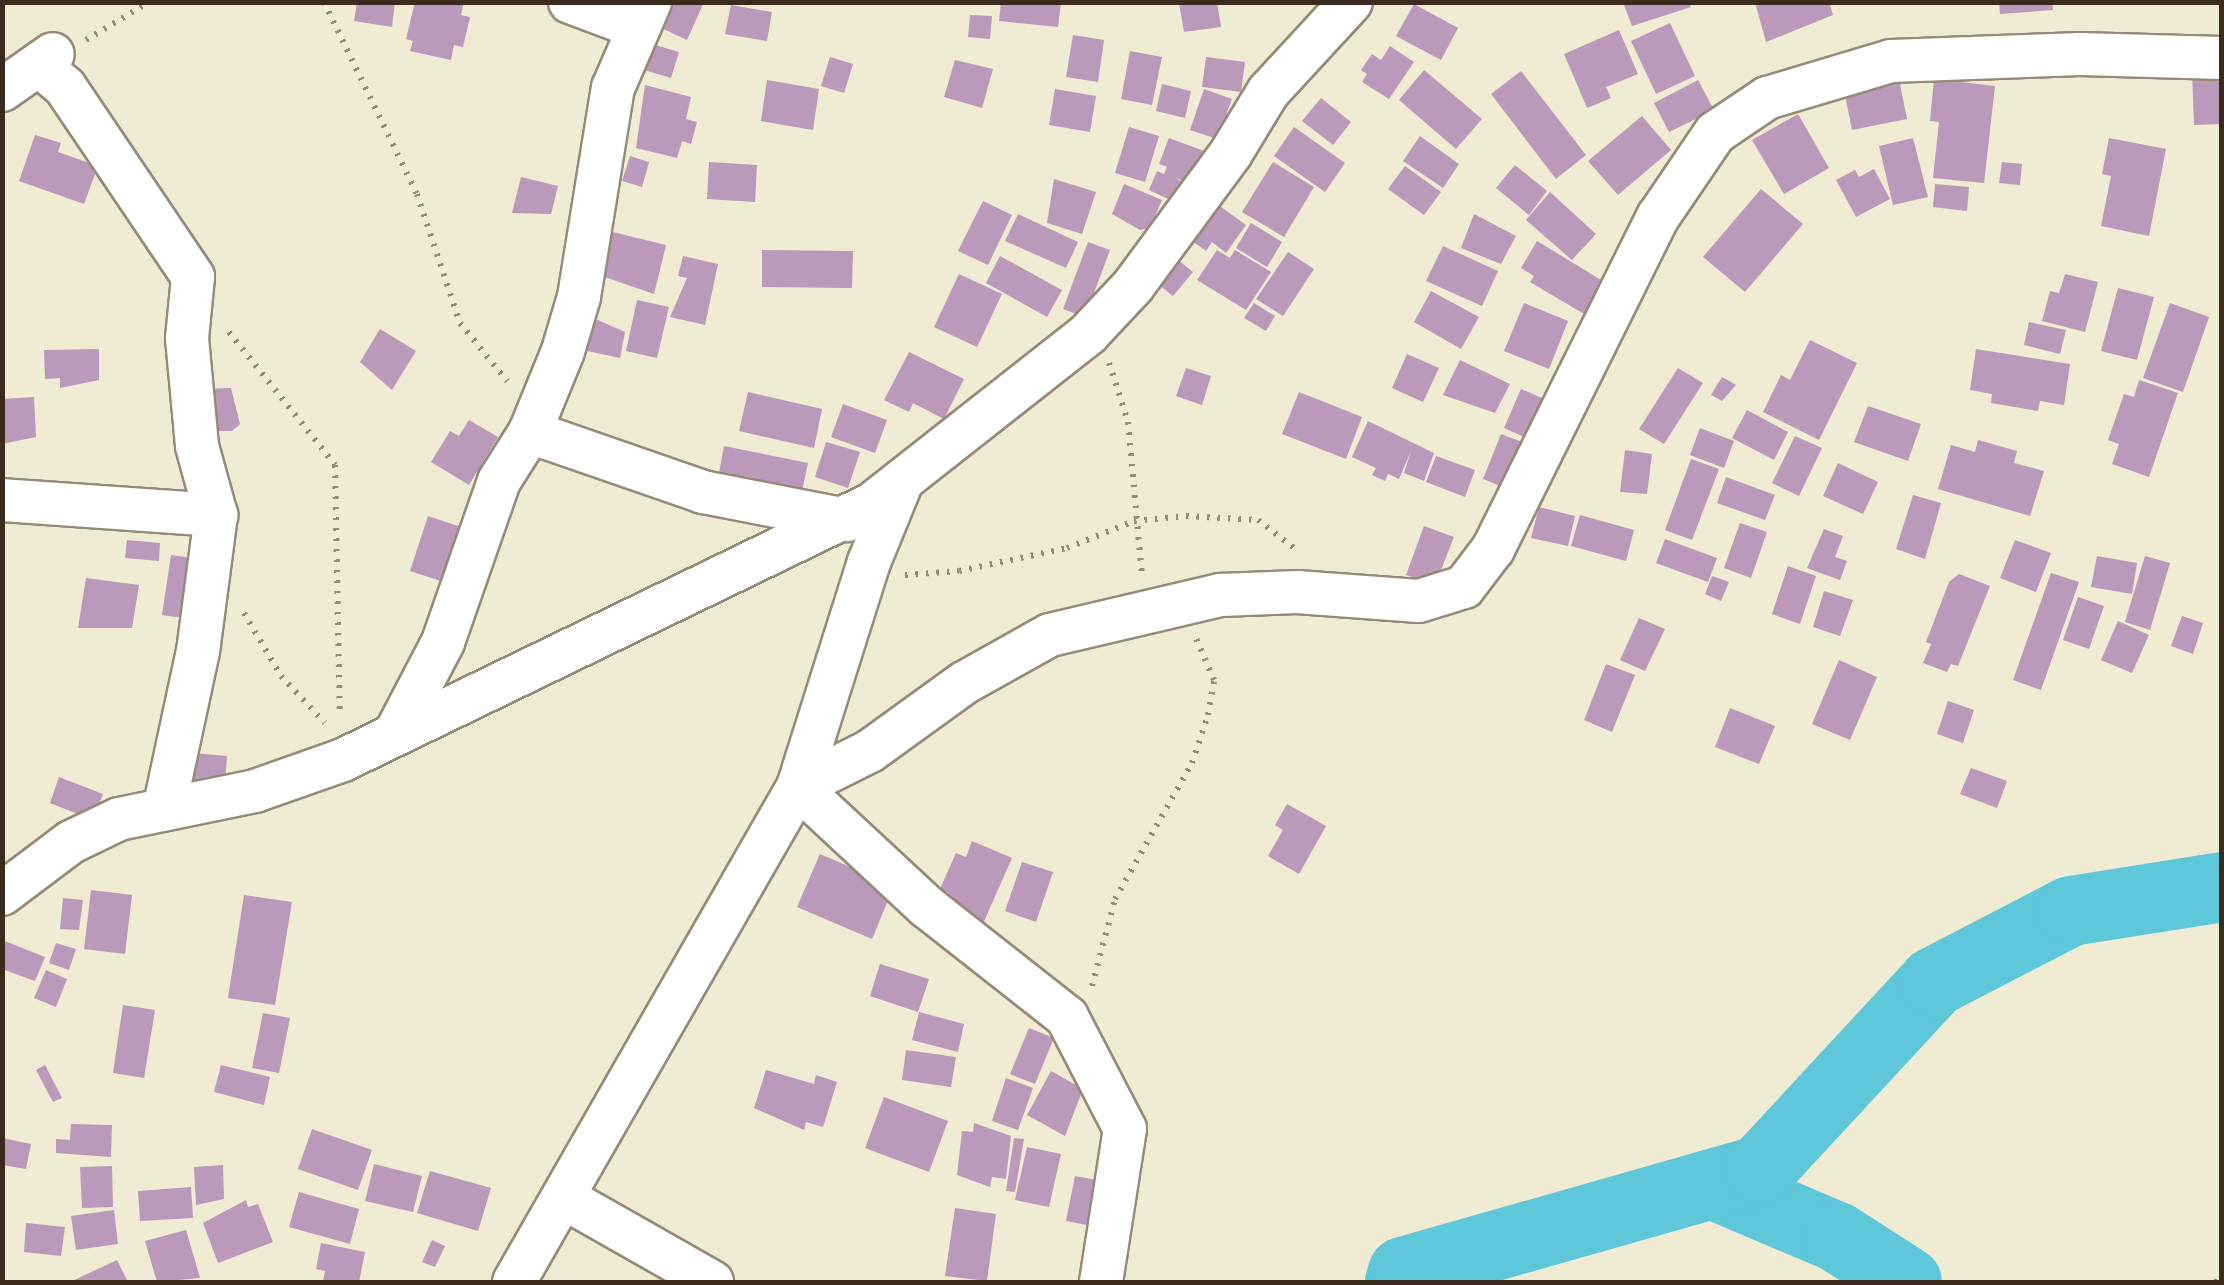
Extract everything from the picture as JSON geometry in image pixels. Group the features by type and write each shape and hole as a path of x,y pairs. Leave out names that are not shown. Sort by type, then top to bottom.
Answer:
{"street":[{"path":"394,734 443,642 499,481 535,420 579,297 613,88 644,15 570,2"},
{"path":"2,894 71,842 119,819 256,791 343,760 847,520 1088,334 1155,257 1268,92 1352,2"},
{"path":"798,788 870,752 964,683 1050,635 1222,595 1342,596 1419,602 1464,587 1493,549 1658,218 1715,133 1767,98 1891,62 2080,54 2222,58"},
{"path":"2,90 46,60 193,277 187,338 197,446 216,515 198,651 164,809"},
{"path":"535,420 703,492 847,520"},
{"path":"523,1275 798,788 858,596 903,480"},
{"path":"2,500 216,515"},
{"path":"798,788 927,907 1067,1017 1125,1129 1101,1282"},
{"path":"566,1199 712,1282"}],"path":[{"path":"46,60 149,2"},
{"path":"324,2 417,194 460,323 535,420"},
{"path":"193,277 234,340 335,465 343,760"},
{"path":"1077,1034 1115,899 1192,763 1208,715 1214,680 1195,636 1145,593 1134,521 1128,422 1117,375 1088,334"},
{"path":"858,596 904,576 1066,548 1134,521 1258,520 1288,540 1342,596"},
{"path":"238,597 281,676 326,724 343,760"},
{"path":"2216,1282 2222,1272"}],"building":[{"path":"357,2 395,2 392,27 354,21"},
{"path":"415,2 464,2 461,15 470,17 463,47 454,45 451,60 410,51 413,41 406,39"},
{"path":"670,2 704,2 687,40 659,27"},
{"path":"1001,2 1061,2 1058,27 999,21"},
{"path":"1217,2 1221,27 1184,32 1179,3"},
{"path":"1623,2 1689,2 1691,7 1632,26"},
{"path":"1755,2 1829,2 1833,15 1766,42"},
{"path":"1999,2 2052,2 2053,10 2000,14"},
{"path":"1414,4 1458,28 1441,60 1396,36"},
{"path":"731,5 772,12 767,41 725,34"},
{"path":"970,15 992,16 990,39 968,37"},
{"path":"1670,23 1695,76 1656,94 1631,41"},
{"path":"1619,30 1638,74 1606,87 1611,98 1587,108 1564,54"},
{"path":"1073,35 1104,40 1098,82 1066,77"},
{"path":"645,42 679,52 671,78 637,68"},
{"path":"1390,46 1414,62 1389,99 1362,82 1367,74 1361,70 1372,54 1381,60"},
{"path":"1130,51 1162,57 1152,105 1121,99"},
{"path":"830,57 853,64 844,93 821,86"},
{"path":"1206,57 1245,62 1241,92 1202,87"},
{"path":"955,60 993,69 982,108 944,97"},
{"path":"1424,70 1482,119 1456,149 1399,100"},
{"path":"1521,71 1586,155 1556,179 1491,94"},
{"path":"2192,71 2222,71 2222,124 2194,125"},
{"path":"1899,79 1907,119 1852,130 1844,90"},
{"path":"1934,79 1995,86 1984,183 1933,178 1939,122 1930,121"},
{"path":"767,80 819,89 813,130 761,121"},
{"path":"1698,80 1714,110 1669,132 1654,103"},
{"path":"1162,84 1191,91 1185,118 1156,111"},
{"path":"645,85 691,97 686,119 697,122 691,144 682,141 677,158 636,148"},
{"path":"1055,89 1096,96 1090,132 1049,125"},
{"path":"1204,89 1232,99 1217,139 1190,130"},
{"path":"1321,98 1351,122 1333,145 1302,121"},
{"path":"1798,114 1829,168 1784,194 1752,140"},
{"path":"1642,116 1671,150 1618,195 1588,161"},
{"path":"1129,127 1159,136 1145,182 1115,173"},
{"path":"1294,127 1345,163 1325,192 1274,156"},
{"path":"35,135 61,143 58,152 98,166 84,204 19,181"},
{"path":"1420,136 1459,164 1443,188 1403,161"},
{"path":"1169,138 1204,151 1190,184 1174,177 1188,185 1179,204 1149,190 1157,171 1164,174 1167,167 1159,164"},
{"path":"1913,138 1928,197 1893,205 1879,146"},
{"path":"2109,138 2166,149 2149,236 2101,226 2111,176 2102,174"},
{"path":"630,156 649,162 642,187 622,181"},
{"path":"709,162 757,165 755,202 707,199"},
{"path":"1273,162 1314,187 1284,237 1242,212"},
{"path":"2002,162 2022,164 2020,185 1999,183"},
{"path":"1515,165 1547,191 1529,215 1496,188"},
{"path":"1405,166 1441,192 1424,215 1388,189"},
{"path":"1874,169 1890,199 1856,217 1836,180 1855,170 1859,177"},
{"path":"521,177 558,186 551,214 512,213"},
{"path":"1054,179 1096,192 1082,234 1047,223"},
{"path":"1124,184 1162,200 1150,228 1140,230 1112,214"},
{"path":"1935,184 1969,187 1967,211 1933,207"},
{"path":"1761,189 1803,224 1745,292 1703,257"},
{"path":"1550,192 1596,234 1572,260 1526,220"},
{"path":"983,201 1012,215 988,265 958,251"},
{"path":"1217,204 1246,225 1226,253 1212,242 1206,251 1191,240"},
{"path":"1018,214 1078,242 1066,268 1005,241"},
{"path":"1474,214 1516,236 1501,264 1461,248"},
{"path":"1251,223 1282,242 1267,267 1236,248"},
{"path":"600,229 666,245 654,294 590,272"},
{"path":"1537,241 1616,289 1596,321 1530,282 1534,276 1521,268"},
{"path":"1088,242 1110,250 1085,317 1063,309"},
{"path":"1443,246 1498,271 1482,306 1426,281"},
{"path":"762,250 853,251 852,288 762,287"},
{"path":"1217,250 1230,258 1235,250 1271,272 1246,310 1197,280"},
{"path":"1288,252 1314,269 1283,316 1256,299"},
{"path":"683,256 718,264 705,325 670,317 687,278 678,276"},
{"path":"1000,256 1062,290 1047,317 986,283"},
{"path":"1178,260 1193,272 1173,296 1158,284"},
{"path":"959,274 1002,294 977,347 934,327"},
{"path":"2065,274 2098,282 2085,332 2042,321 2050,291 2059,293"},
{"path":"2118,288 2154,297 2137,360 2101,351"},
{"path":"1431,291 1479,317 1461,349 1414,322"},
{"path":"637,300 669,307 657,358 626,351"},
{"path":"1254,303 1275,316 1266,331 1244,318"},
{"path":"1524,303 1568,321 1549,369 1504,351"},
{"path":"2170,303 2209,317 2183,392 2143,378"},
{"path":"591,317 625,332 620,358 573,348"},
{"path":"2029,322 2066,330 2060,354 2024,345"},
{"path":"380,329 416,351 392,390 360,362"},
{"path":"1810,340 1857,363 1819,440 1763,412 1781,375 1790,380"},
{"path":"99,349 99,380 60,388 60,378 45,379 44,350"},
{"path":"1976,349 2070,364 2064,405 2040,401 2038,411 1991,403 1992,394 1970,390"},
{"path":"909,352 964,379 944,419 913,403 909,412 884,400"},
{"path":"1407,354 1439,368 1423,402 1392,388"},
{"path":"1460,360 1510,384 1495,413 1443,395"},
{"path":"1186,368 1211,376 1202,405 1176,396"},
{"path":"1678,368 1703,383 1664,444 1639,429"},
{"path":"1722,377 1736,385 1722,401 1711,395"},
{"path":"2139,380 2178,393 2149,477 2112,464 2119,444 2108,440 2124,394 2134,397"},
{"path":"231,388 240,424 232,431 200,431 200,389"},
{"path":"1521,389 1551,402 1533,441 1504,428"},
{"path":"748,392 822,409 814,448 739,431"},
{"path":"1299,392 1362,417 1346,459 1282,434"},
{"path":"34,397 36,437 2,444 2,399"},
{"path":"843,404 887,420 875,453 831,437"},
{"path":"1868,406 1921,424 1908,461 1854,442"},
{"path":"1747,410 1788,432 1774,460 1732,438"},
{"path":"469,420 498,437 469,485 431,462 450,431 459,436"},
{"path":"1368,421 1434,453 1424,481 1404,473 1411,451 1399,479 1388,474 1385,481 1372,475 1376,468 1352,457"},
{"path":"1700,428 1734,441 1724,468 1690,455"},
{"path":"1501,434 1530,445 1511,490 1483,479"},
{"path":"1795,436 1822,448 1799,496 1772,483"},
{"path":"1978,440 2017,451 2014,463 2044,471 2030,516 1938,489 1951,445 1975,452"},
{"path":"826,442 860,452 848,488 815,477"},
{"path":"724,446 808,463 800,500 717,484"},
{"path":"1625,450 1652,454 1647,494 1620,492"},
{"path":"1436,456 1475,470 1465,497 1426,482"},
{"path":"1691,459 1719,469 1692,540 1665,530"},
{"path":"1838,463 1878,482 1863,514 1823,496"},
{"path":"1726,477 1775,495 1765,520 1717,503"},
{"path":"1913,495 1941,503 1925,559 1896,549"},
{"path":"1539,507 1575,516 1568,546 1531,538"},
{"path":"1580,515 1634,530 1626,561 1571,546"},
{"path":"428,516 461,527 444,582 410,571"},
{"path":"1740,523 1767,532 1751,578 1724,568"},
{"path":"1424,526 1454,537 1435,585 1406,575"},
{"path":"1824,529 1843,536 1835,557 1847,561 1840,580 1807,568"},
{"path":"1665,539 1717,558 1708,582 1656,563"},
{"path":"127,540 160,543 159,561 125,558"},
{"path":"2015,540 2051,553 2036,592 2000,578"},
{"path":"171,555 200,559 190,619 162,615"},
{"path":"2097,556 2137,563 2132,594 2091,587"},
{"path":"2145,556 2170,563 2150,630 2125,622"},
{"path":"1788,566 1816,576 1800,624 1772,614"},
{"path":"2051,573 2079,582 2041,690 2013,680"},
{"path":"1959,574 1990,586 1958,666 1951,664 1947,672 1923,663 1931,644 1926,642 1949,582"},
{"path":"1712,576 1729,582 1721,601 1705,594"},
{"path":"86,578 139,585 132,628 78,628"},
{"path":"1824,591 1853,600 1840,636 1813,627"},
{"path":"2078,597 2104,606 2089,649 2063,640"},
{"path":"2182,616 2203,623 2193,654 2171,646"},
{"path":"1639,618 1665,629 1645,671 1620,660"},
{"path":"2118,621 2149,635 2132,673 2101,660"},
{"path":"1839,660 1877,677 1850,740 1812,724"},
{"path":"1606,664 1635,675 1612,732 1584,720"},
{"path":"1948,701 1974,710 1963,743 1937,734"},
{"path":"1730,708 1775,726 1759,764 1715,747"},
{"path":"192,753 227,756 225,783 190,780"},
{"path":"1971,768 2007,781 1997,808 1960,794"},
{"path":"59,777 103,794 93,820 50,803"},
{"path":"1287,804 1326,826 1299,874 1268,856 1283,830 1275,825"},
{"path":"972,841 1012,858 982,926 942,909 949,893 940,889 956,853 966,857"},
{"path":"820,854 894,886 872,939 797,907"},
{"path":"1022,862 1053,872 1036,922 1005,911"},
{"path":"91,890 132,895 125,954 84,949"},
{"path":"244,895 292,902 275,1005 228,998"},
{"path":"63,898 83,900 79,930 60,929"},
{"path":"2,940 45,957 35,981 2,969"},
{"path":"56,943 76,949 69,970 49,963"},
{"path":"880,964 929,979 918,1012 870,996"},
{"path":"46,970 67,979 56,1007 34,998"},
{"path":"123,1005 155,1010 144,1078 113,1073"},
{"path":"919,1012 964,1024 958,1052 912,1040"},
{"path":"263,1013 290,1018 279,1073 252,1068"},
{"path":"1029,1028 1054,1038 1035,1084 1010,1074"},
{"path":"906,1050 956,1057 951,1087 902,1080"},
{"path":"45,1065 62,1098 53,1102 36,1070"},
{"path":"221,1065 270,1077 264,1105 214,1092"},
{"path":"766,1070 814,1084 816,1075 837,1082 823,1127 806,1122 804,1130 754,1108"},
{"path":"1051,1071 1083,1089 1065,1136 1027,1115"},
{"path":"1006,1078 1033,1088 1018,1130 992,1121"},
{"path":"884,1097 948,1121 929,1172 865,1148"},
{"path":"974,1123 1011,1136 1006,1179 992,1177 990,1187 957,1175 962,1131 973,1132"},
{"path":"71,1124 112,1125 111,1157 56,1153 56,1139 70,1140"},
{"path":"312,1129 372,1150 358,1190 298,1169"},
{"path":"2,1138 31,1144 26,1169 2,1165"},
{"path":"1014,1138 1024,1139 1015,1192 1006,1191"},
{"path":"1027,1147 1061,1154 1049,1207 1015,1200"},
{"path":"374,1164 422,1176 413,1212 365,1201"},
{"path":"223,1165 224,1199 196,1205 194,1167"},
{"path":"112,1166 113,1207 82,1208 80,1167"},
{"path":"430,1171 491,1188 478,1231 417,1213"},
{"path":"1075,1176 1096,1180 1087,1225 1066,1221"},
{"path":"191,1187 193,1218 140,1221 138,1191"},
{"path":"299,1192 359,1209 350,1244 289,1227"},
{"path":"246,1200 248,1207 258,1204 273,1242 218,1263 203,1223"},
{"path":"955,1208 996,1214 987,1281 945,1276"},
{"path":"114,1210 118,1244 76,1250 71,1216"},
{"path":"26,1223 65,1227 61,1256 24,1252"},
{"path":"186,1230 200,1278 157,1282 145,1241"},
{"path":"432,1240 445,1246 435,1267 422,1262"},
{"path":"321,1243 365,1252 359,1282 323,1282 325,1271 316,1269"},
{"path":"117,1260 128,1282 70,1282"}],"waterway":[{"path":"1400,1282 1403,1272 1760,1170 1934,982 2071,911 2222,887"},
{"path":"1712,1184 1837,1237 1907,1282"}]}
